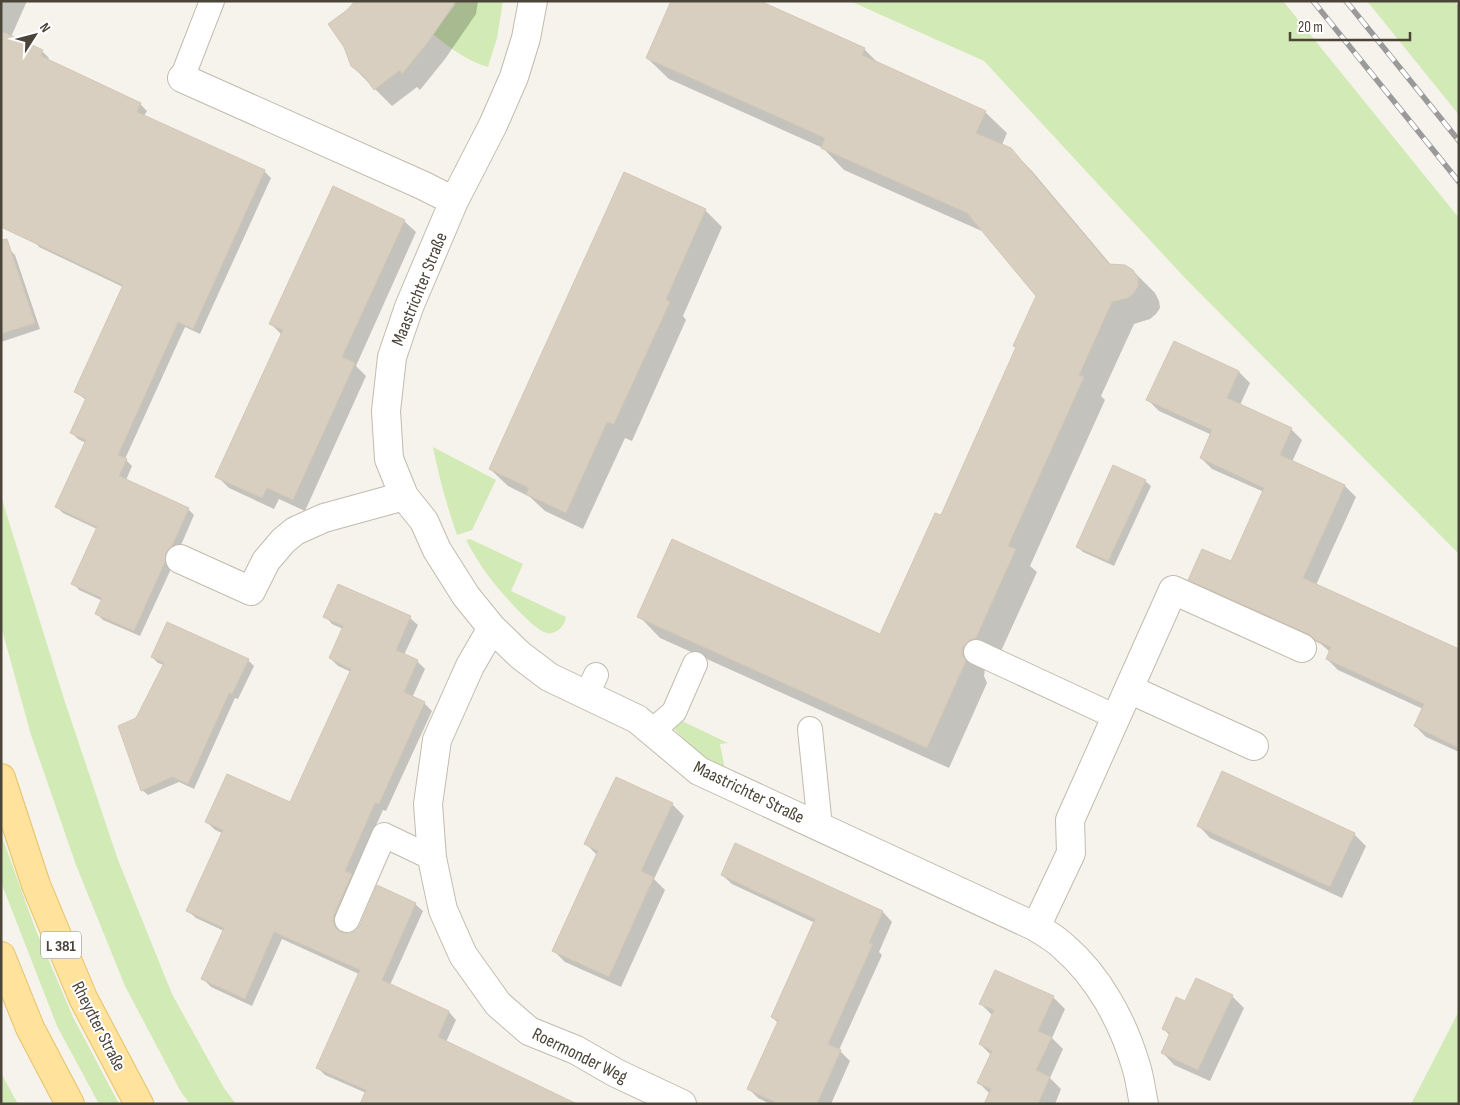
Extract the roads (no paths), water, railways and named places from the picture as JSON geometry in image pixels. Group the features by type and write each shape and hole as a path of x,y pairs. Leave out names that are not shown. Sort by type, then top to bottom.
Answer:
{"main road":[{"name":"Rheydter Straße","path":"1,778 36,885 83,998 139,1104"},
{"path":"1,956 30,1028 70,1104"}],"street":[{"name":"Maastrichter Straße","path":"533,1 526,38 514,77 493,125 454,201 408,308 392,357 386,411 389,459 404,496 424,521 437,550 466,596 492,628 520,655 550,677 591,686 637,719 699,771 1036,927 1063,946 1085,967 1104,994 1123,1028 1136,1066 1144,1104"},
{"path":"182,78 454,201"},
{"path":"180,559 251,590 266,561 283,541 295,531 324,518 404,496"},
{"path":"1036,927 1071,853 1070,820 1173,590 1302,648"},
{"name":"Roermonder Weg","path":"492,628 470,666 437,740 428,804 432,858 443,910 463,955 498,1004 530,1032 576,1050 616,1073 682,1104"},
{"path":"1129,689 1254,746"}],"lane":[{"path":"182,78 212,1"},
{"path":"976,652 1116,717"},
{"path":"652,731 674,712 695,664"},
{"path":"810,729 820,827"},
{"path":"347,920 384,835 432,858"}],"railway":[{"path":"1313,1 1459,182"},
{"path":"1346,1 1459,141"}]}
